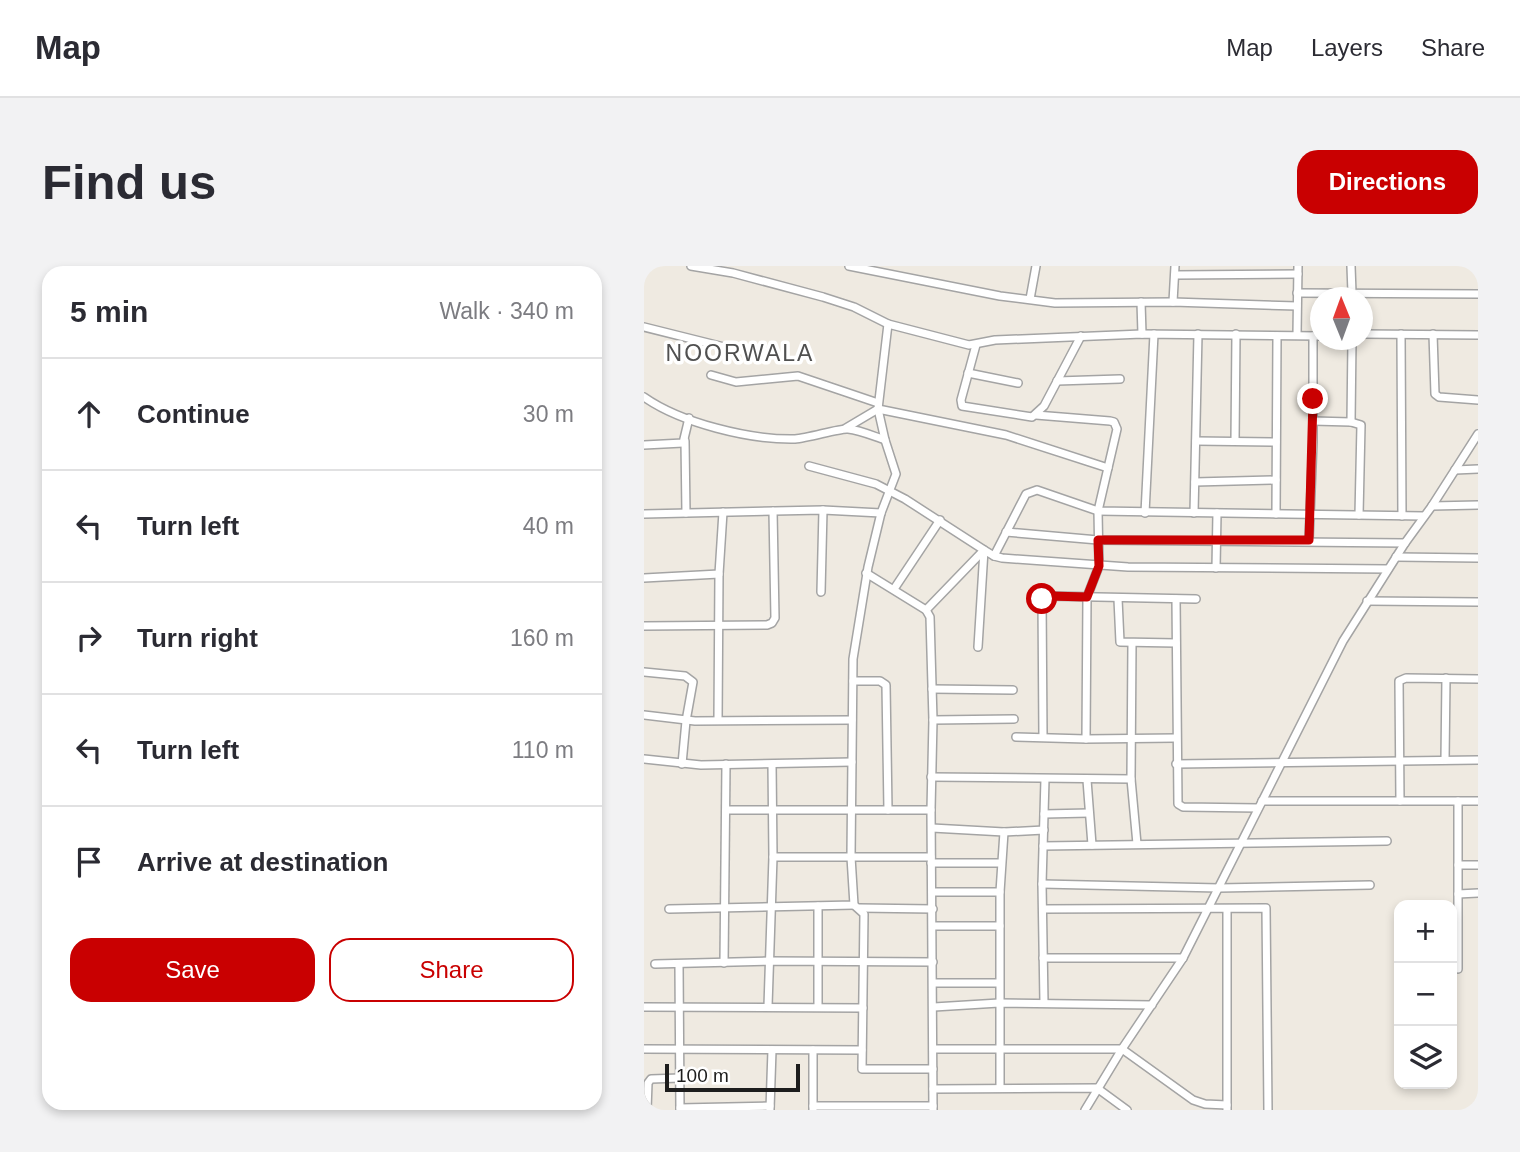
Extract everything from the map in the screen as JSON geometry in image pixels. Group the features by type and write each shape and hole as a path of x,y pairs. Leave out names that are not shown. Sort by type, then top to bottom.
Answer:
{"street":[{"path":"691,266 733,273 823,297 854,307 888,324 963,344 976,345 995,340 1142,334 1310,336"},
{"path":"849,266 887,275 1055,303 1173,302 1297,306"},
{"path":"887,275 890,266"},
{"path":"1030,299 1036,266"},
{"path":"1173,302 1175,266"},
{"path":"1351,266 1352,287"},
{"path":"1175,275 1298,270 1297,335"},
{"path":"1297,293 1310,293"},
{"path":"1373,293 1478,294"},
{"path":"1141,302 1142,334"},
{"path":"888,324 878,406 896,474 881,513 866,573 853,659 850,857 856,906 864,914 862,1065 864,1070 933,1069"},
{"path":"644,327 728,348"},
{"path":"1145,513 1154,334"},
{"path":"1194,513 1198,334"},
{"path":"1235,441 1236,334"},
{"path":"1373,334 1478,335"},
{"path":"1401,334 1402,516"},
{"path":"1433,334 1435,394 1439,397 1478,400"},
{"path":"1276,514 1277,335"},
{"path":"1036,415 1081,336"},
{"path":"976,345 961,400 962,406 1029,417 1036,415 1114,422 1117,429 1097,511 1099,566 1087,597 1086,739"},
{"path":"1309,540 1316,350"},
{"path":"1351,422 1352,350"},
{"path":"968,373 1018,383"},
{"path":"711,376 736,382 798,376 878,406 1006,435 1108,468"},
{"path":"1057,381 1120,379"},
{"path":"644,397 689,418 740,434 775,439 814,437 846,428 878,406"},
{"path":"686,513 685,441 689,418"},
{"path":"1313,421 1358,423 1362,430 1359,515"},
{"path":"846,428 885,440"},
{"path":"1085,1110 1182,958 1209,910 1240,842 1283,763 1330,664 1367,601 1478,434"},
{"path":"644,444 680,444 685,441"},
{"path":"1196,441 1276,442"},
{"path":"809,466 864,479 890,491 994,556 1099,566 1388,569"},
{"path":"1455,470 1478,469"},
{"path":"1195,482 1276,480"},
{"path":"994,556 1026,494 1037,490 1097,511 1424,516"},
{"path":"1432,506 1478,505"},
{"path":"644,514 823,510 881,513"},
{"path":"821,592 823,510"},
{"path":"644,626 772,623 775,618 772,511"},
{"path":"718,720 719,575 723,512"},
{"path":"1216,568 1217,513"},
{"path":"894,589 940,520"},
{"path":"1006,532 1098,540 1405,542"},
{"path":"926,610 984,550"},
{"path":"978,647 984,550"},
{"path":"1396,557 1478,558"},
{"path":"813,1050 813,1108 933,1108 933,720 930,617 926,610 866,573"},
{"path":"644,578 719,575"},
{"path":"1043,737 1041,601 1049,596 1196,599"},
{"path":"1118,599 1119,640 1132,643 1176,643"},
{"path":"1176,599 1176,764 1177,801 1180,806 1478,801"},
{"path":"1367,601 1478,602"},
{"path":"1132,643 1131,779 1138,844"},
{"path":"644,672 685,676 693,682 682,764"},
{"path":"1400,801 1399,681 1406,678 1478,679"},
{"path":"1445,760 1446,678"},
{"path":"853,681 880,681 886,685 888,810"},
{"path":"932,689 1013,690"},
{"path":"644,715 686,721 852,720"},
{"path":"933,720 1014,719"},
{"path":"1016,737 1176,738"},
{"path":"644,759 682,764 852,762"},
{"path":"1176,764 1478,760"},
{"path":"724,963 726,764"},
{"path":"768,1006 773,857 772,764"},
{"path":"931,777 1131,779"},
{"path":"1044,1003 1042,884 1045,779"},
{"path":"1087,780 1092,845"},
{"path":"1458,801 1458,969"},
{"path":"726,810 931,810"},
{"path":"1044,814 1090,813"},
{"path":"932,828 1004,832 1044,830"},
{"path":"1000,1088 1000,892 1004,832"},
{"path":"1043,846 1387,841"},
{"path":"773,857 1001,863"},
{"path":"1458,865 1478,865"},
{"path":"1042,884 1219,888 1370,885"},
{"path":"932,892 1000,892"},
{"path":"1458,894 1478,893"},
{"path":"669,909 818,906 933,909"},
{"path":"818,906 818,1007"},
{"path":"1043,909 1266,908 1268,1110"},
{"path":"933,1049 1122,1049 1193,1100 1227,1107 1227,909"},
{"path":"933,926 1000,926"},
{"path":"1043,958 1182,958"},
{"path":"655,964 770,961 933,962"},
{"path":"679,965 680,1109 770,1108 772,1050"},
{"path":"933,983 999,983"},
{"path":"934,1007 999,1003 1152,1004"},
{"path":"644,1007 863,1008"},
{"path":"644,1049 862,1050"},
{"path":"648,1110 646,1100 651,1079 680,1078"},
{"path":"933,1089 1097,1088 1127,1110"}],"district":[{"name":"NOORWALA","path":"740,353"}],"route":[{"path":"1042,599 1049,596 1087,597 1099,566 1098,540 1309,540 1313,399"}]}
